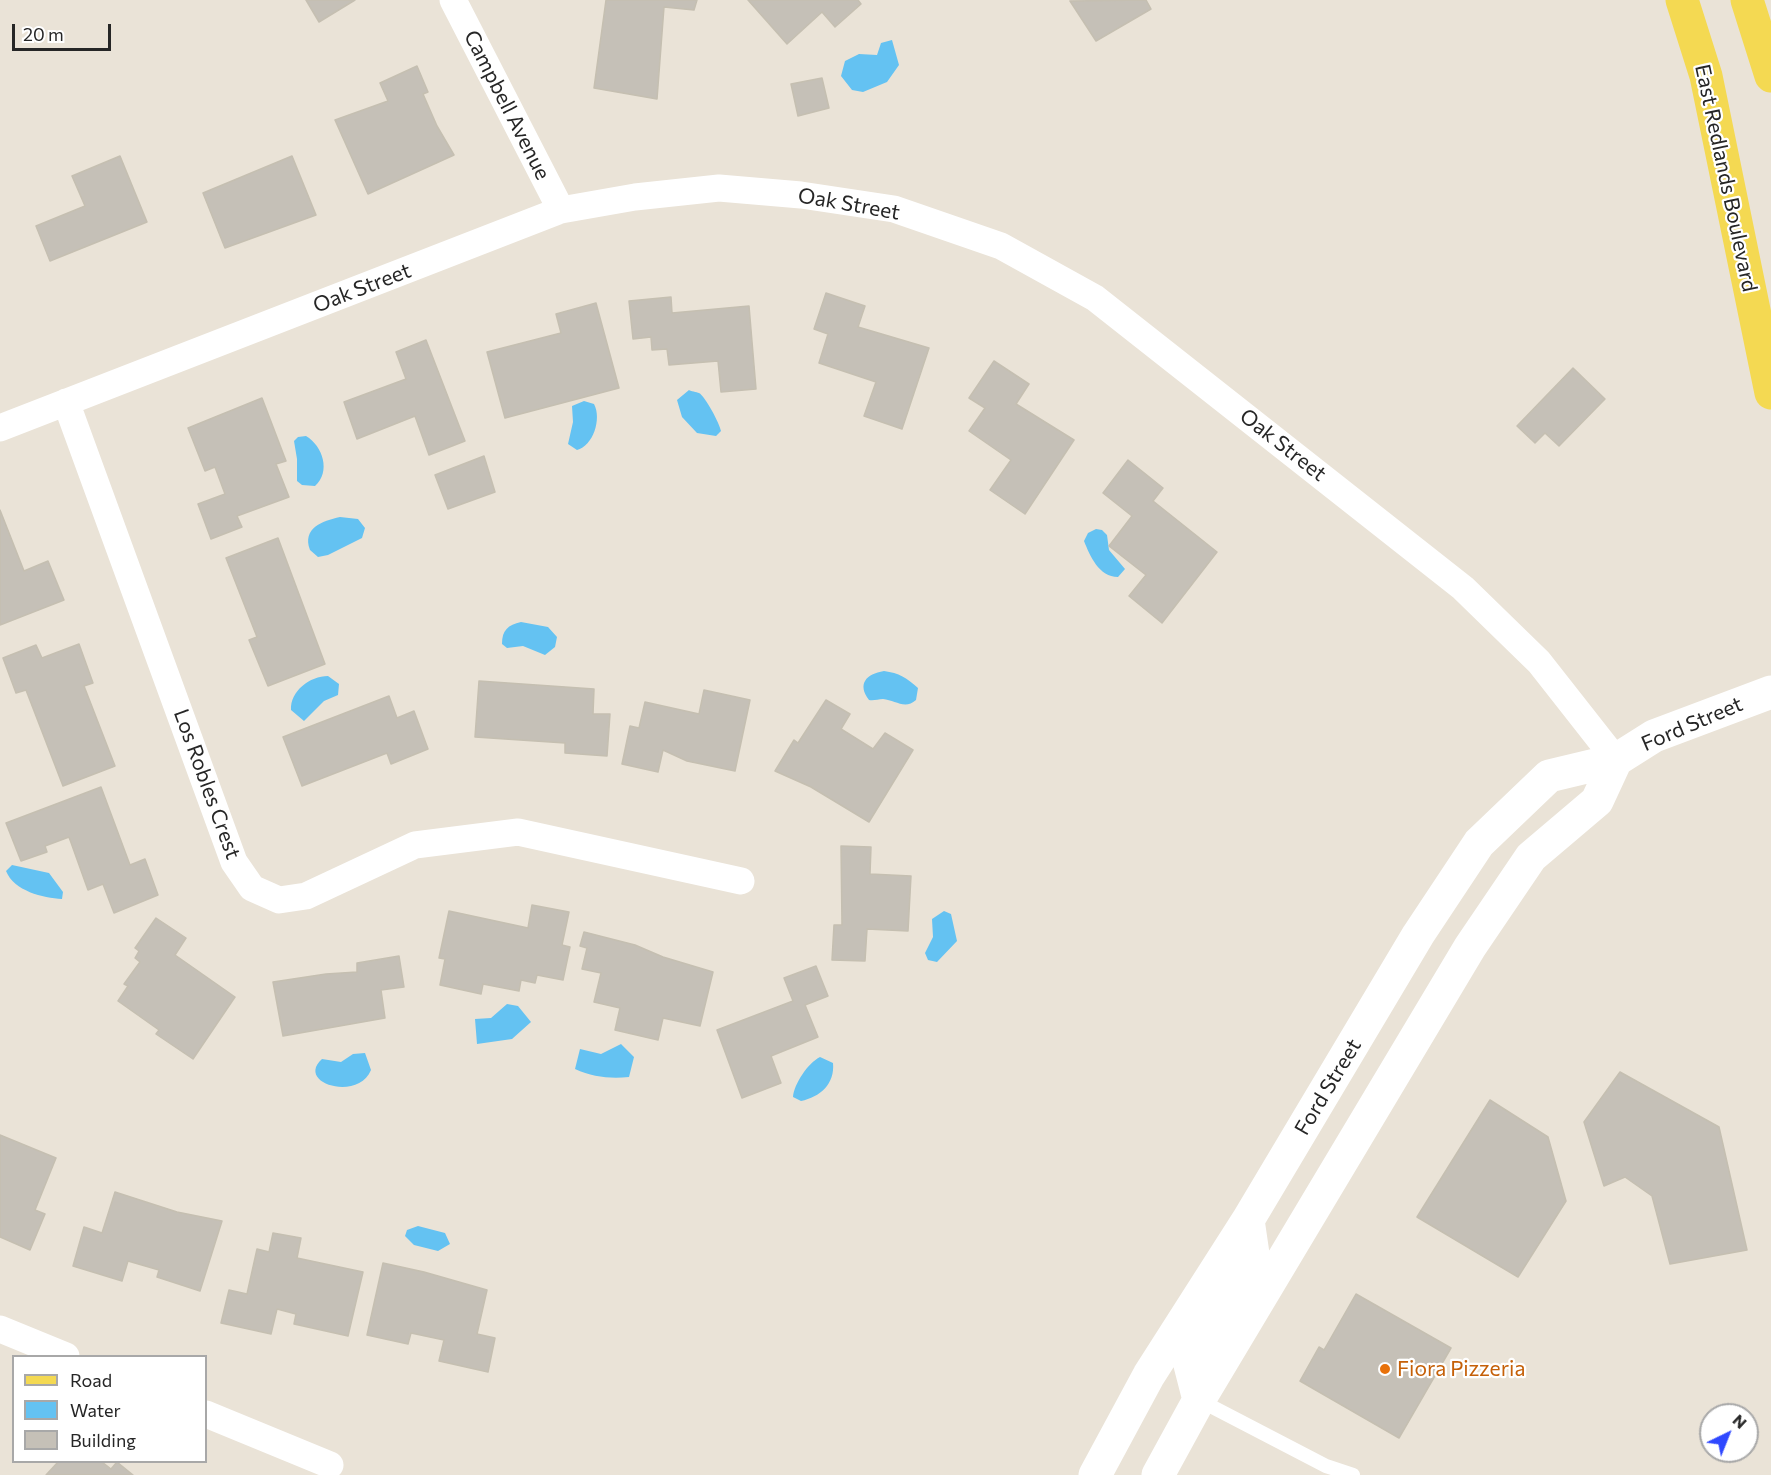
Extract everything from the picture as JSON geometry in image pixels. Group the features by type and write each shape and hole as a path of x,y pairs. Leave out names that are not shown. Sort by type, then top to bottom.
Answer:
{"main road":[{"name":"East Redlands Boulevard","path":"1682,0 1706,76 1771,393"},
{"path":"1747,0 1771,76"}],"street":[{"name":"Campbell Avenue","path":"453,0 561,210"},
{"name":"Oak Street","path":"0,428 561,210 635,197 719,188 801,195 894,209 1000,246 1095,298 1462,588 1539,662 1616,760"},
{"name":"Los Robles Crest","path":"66,402 234,862 252,888 279,900 306,896 415,845 518,831 741,881"},
{"name":"Ford Street","path":"1095,1475 1149,1375 1248,1220 1418,935 1479,843 1549,776 1616,760 1654,736 1771,692"},
{"name":"Ford Street","path":"1158,1475 1199,1400 1470,947 1531,856 1597,801 1616,760"},
{"path":"1199,1400 1190,1365 1254,1262 1248,1220"},
{"path":"0,1329 64,1355"},
{"path":"207,1414 330,1465"}],"lane":[{"path":"1199,1400 1326,1466 1353,1475"}],"water":[{"path":"892,40 899,65 887,82 863,92 852,90 841,76 845,61 859,54 877,55 881,43"},
{"path":"689,390 702,395 712,410 721,431 716,436 697,433 682,417 677,400"},
{"path":"584,401 594,404 596,424 592,438 577,450 568,444 573,422 572,406"},
{"path":"306,436 317,446 323,460 323,474 315,486 302,485 297,481 294,441 298,437"},
{"path":"340,517 358,519 365,528 362,538 328,555 318,557 310,550 308,542 311,531 320,523"},
{"path":"1096,529 1102,530 1107,535 1109,550 1125,569 1118,577 1100,570 1089,553 1084,541 1088,533"},
{"path":"521,622 548,627 557,637 555,647 545,655 523,646 507,648 502,644 505,632 509,627"},
{"path":"884,671 903,676 918,688 916,700 904,704 883,699 869,700 865,694 865,681 868,677"},
{"path":"328,676 339,684 338,695 324,701 304,721 291,710 294,697 308,682"},
{"path":"12,865 49,873 63,892 62,899 38,895 15,884 6,871"},
{"path":"944,911 951,914 957,941 937,962 928,960 925,953 933,937 932,919"},
{"path":"507,1004 518,1006 531,1022 512,1039 477,1044 475,1019 491,1018"},
{"path":"621,1044 634,1057 629,1077 602,1077 575,1069 580,1049 601,1054"},
{"path":"365,1053 371,1070 364,1080 354,1085 332,1086 316,1075 316,1068 322,1059 341,1062 353,1054"},
{"path":"820,1057 833,1063 829,1083 820,1093 808,1099 801,1101 793,1097 802,1074"},
{"path":"418,1226 445,1233 450,1244 438,1251 414,1245 405,1236 407,1230"}],"building":[{"path":"306,0 355,0 319,22"},
{"path":"606,0 697,0 694,10 664,7 657,99 594,88"},
{"path":"748,0 858,0 861,4 835,27 822,12 787,44"},
{"path":"1146,0 1151,9 1096,41 1070,1"},
{"path":"417,66 428,92 423,94 437,126 454,155 368,194 335,120 388,101 380,83"},
{"path":"822,78 829,108 798,116 791,84"},
{"path":"120,156 147,222 50,261 36,226 85,206 72,176"},
{"path":"292,156 316,215 225,248 203,193"},
{"path":"826,293 865,306 858,327 929,348 902,429 864,416 876,382 819,363 828,334 814,329"},
{"path":"671,297 672,313 749,306 756,389 721,392 718,361 669,365 667,349 652,350 651,337 633,339 629,301"},
{"path":"596,303 619,388 505,418 487,352 561,333 556,314"},
{"path":"426,340 465,441 429,455 415,416 357,439 344,402 406,379 396,352"},
{"path":"994,361 1029,384 1016,404 1074,440 1025,514 990,490 1011,460 969,431 985,408 969,398"},
{"path":"1573,368 1605,399 1559,446 1545,433 1535,443 1517,426"},
{"path":"262,398 286,461 276,464 289,497 237,516 242,527 211,539 198,504 225,494 215,467 205,471 188,428"},
{"path":"484,456 495,492 448,509 435,475"},
{"path":"1128,460 1163,488 1153,501 1217,552 1162,623 1129,596 1146,575 1109,546 1132,516 1103,493"},
{"path":"0,510 24,571 48,561 64,600 0,625"},
{"path":"278,538 325,664 268,686 249,640 257,637 226,558"},
{"path":"79,644 93,683 84,686 115,766 63,786 26,690 16,693 3,658 36,645 42,658"},
{"path":"479,681 594,689 593,714 610,714 607,756 565,753 565,743 475,737"},
{"path":"704,690 750,700 735,771 687,761 663,750 658,772 622,764 630,726 639,728 645,702 699,714"},
{"path":"389,696 397,718 414,711 428,749 391,764 387,753 302,786 283,737"},
{"path":"826,700 850,714 841,729 873,749 885,733 913,750 869,822 811,787 775,771 794,740 798,743"},
{"path":"101,787 130,865 145,859 158,895 114,913 103,884 88,890 69,837 45,846 47,852 21,861 6,823"},
{"path":"841,846 871,847 870,874 911,876 908,931 867,929 865,961 832,960 834,925 842,925"},
{"path":"532,905 569,912 562,945 570,947 563,980 537,975 535,983 521,980 519,991 483,984 481,994 440,985 445,959 439,958 449,911 528,928"},
{"path":"156,918 186,938 175,955 235,997 193,1059 156,1034 159,1030 118,1001 128,986 124,984 140,962 135,958 139,951 135,948"},
{"path":"584,932 635,945 663,957 713,972 700,1026 663,1018 658,1040 615,1030 620,1008 594,1002 601,973 582,969 587,948 580,946"},
{"path":"399,956 404,987 381,990 385,1018 283,1036 273,982 357,972 357,963"},
{"path":"816,966 828,996 805,1005 818,1037 771,1056 781,1083 742,1098 717,1030 793,1001 784,978"},
{"path":"1620,1072 1719,1127 1747,1250 1670,1264 1652,1196 1625,1177 1604,1186 1584,1122"},
{"path":"1490,1100 1548,1137 1566,1201 1518,1277 1417,1217"},
{"path":"0,1135 56,1158 35,1210 45,1214 30,1250 0,1237"},
{"path":"115,1192 177,1212 222,1221 200,1291 157,1277 159,1270 128,1261 122,1281 73,1266 84,1227 102,1233"},
{"path":"273,1233 301,1238 297,1258 363,1272 348,1336 294,1324 296,1314 277,1309 271,1334 221,1323 229,1290 247,1294 257,1249 269,1252"},
{"path":"383,1263 487,1290 477,1334 495,1338 488,1372 439,1361 444,1340 411,1333 408,1344 367,1335"},
{"path":"1356,1294 1451,1348 1399,1438 1300,1381 1319,1347 1324,1350"},
{"path":"57,1463 103,1463 111,1469 118,1463 133,1475 46,1475"}],"place":[{"name":"Fiora Pizzeria","path":"1385,1369"}]}
